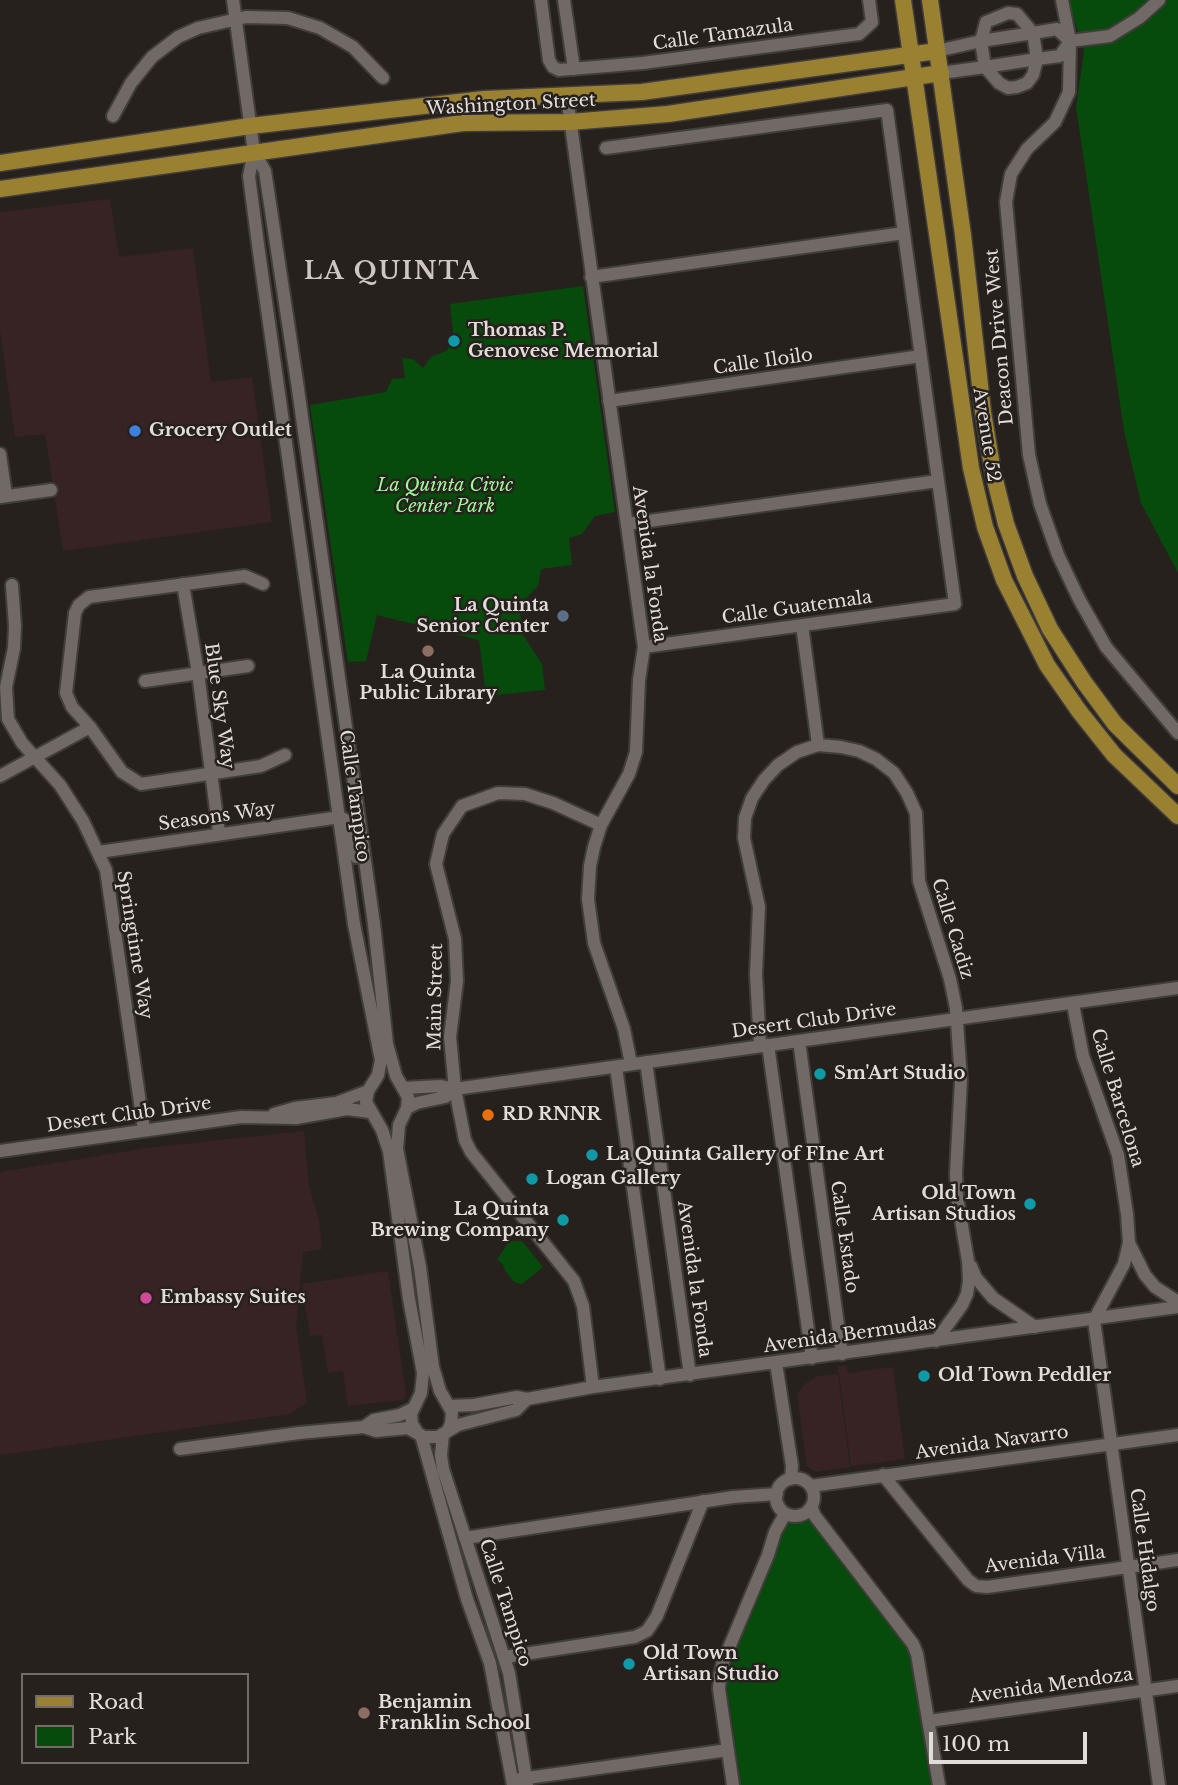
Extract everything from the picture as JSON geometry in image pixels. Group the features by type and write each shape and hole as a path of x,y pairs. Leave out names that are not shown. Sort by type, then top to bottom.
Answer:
{"main road":[{"name":"Avenue 52","path":"903,0 971,467 985,527 1004,580 1047,665 1079,711 1115,755 1178,816"},
{"name":"Avenue 52","path":"930,0 963,235 983,412 1006,524 1026,576 1051,629 1084,682 1115,724 1178,786"},
{"name":"Washington Street","path":"0,163 250,126 484,99 642,92 937,51"},
{"name":"Washington Street","path":"0,189 463,124 570,122 668,114 941,73"}],"street":[{"name":"Calle Tampico","path":"233,0 254,152 265,172 374,924 387,1044 396,1076 408,1097 399,1125 397,1149 420,1267 433,1367 452,1418 441,1455 443,1469 505,1657 518,1714 527,1781"},
{"path":"541,0 549,60 553,67 559,70 574,69 564,0"},
{"name":"Calle Tamazula","path":"574,69 643,64 859,34 872,22 869,0"},
{"name":"Deacon Drive West","path":"1062,0 1070,41 1069,92 1055,122 1027,149 1011,174 1006,202 1029,455 1040,504 1058,555 1079,599 1106,647 1178,733"},
{"path":"941,73 1060,56 1070,41 1110,36 1139,18 1159,0"},
{"path":"1008,13 1017,14 1033,33 1037,60 1033,75 1027,83 1017,87 1008,88 999,83 985,67 981,41 986,22 1008,13"},
{"path":"113,116 131,83 152,57 187,32 235,19 262,16 288,18 320,28 353,47 383,78"},
{"path":"937,51 1057,29 1070,41"},
{"name":"Avenida la Fonda","path":"567,97 644,648 639,680 636,752 629,774 601,825 590,866 589,918 594,943 624,1029 631,1064"},
{"path":"606,148 887,110 938,481 627,524"},
{"name":"Calle Tampico","path":"254,152 249,176 354,924 381,1060 378,1075 366,1102 382,1130 389,1151 409,1299 423,1373 421,1393 414,1407 412,1424 419,1433 467,1599 489,1663 513,1782"},
{"path":"591,277 904,233"},
{"name":"Calle Iloilo","path":"609,401 921,356"},
{"path":"0,454 3,497 51,490"},
{"name":"Calle Guatemala","path":"644,648 955,604 938,481"},
{"path":"263,584 245,576 89,597 79,605 72,626 66,686 72,707 122,772 141,784 261,766 285,755"},
{"name":"Blue Sky Way","path":"183,584 198,673 219,833"},
{"name":"Springtime Way","path":"12,585 14,648 6,687 6,710 13,730 60,785 83,821 106,870 144,1130"},
{"path":"802,625 818,745 797,752 778,765 764,780 752,798 745,818 744,838 759,907 756,974 764,1046 812,1358"},
{"path":"145,681 248,666"},
{"path":"0,776 90,727"},
{"name":"Calle Cadiz","path":"818,745 859,751 876,760 894,773 907,793 916,813 919,881 950,979 956,1008 961,1080 956,1173 968,1261 967,1294 936,1341"},
{"name":"Main Street","path":"593,1388 580,1292 471,1152 461,1126 450,1037 457,981 455,939 436,864 443,834 461,807 498,793 525,794 601,825"},
{"path":"340,817 349,822 360,883 374,924"},
{"name":"Seasons Way","path":"99,852 340,817"},
{"name":"Desert Club Drive","path":"263,1118 295,1108 336,1103 386,1079 403,1086 455,1088 1178,988"},
{"name":"Calle Barcelona","path":"1073,1004 1083,1056 1118,1155 1124,1181 1129,1243 1124,1264 1094,1320"},
{"name":"Calle Estado","path":"799,1041 842,1354"},
{"name":"Avenida la Fonda","path":"646,1062 690,1375"},
{"path":"616,1067 660,1379"},
{"name":"Desert Club Drive","path":"0,1152 241,1117 296,1118 346,1109 372,1114 389,1121 400,1117 417,1103 445,1097 455,1088"},
{"name":"Calle Barcelona","path":"1129,1243 1137,1262 1150,1281 1178,1305"},
{"name":"Calle Cadiz","path":"968,1261 976,1278 993,1298 1035,1327"},
{"name":"Avenida Bermudas","path":"364,1427 374,1420 400,1415 427,1397 440,1398 447,1404 474,1405 517,1397 527,1399 1094,1320 1178,1305"},
{"name":"Calle Hidalgo","path":"1094,1320 1159,1785"},
{"path":"776,1363 792,1466 791,1479"},
{"name":"Avenida Bermudas","path":"180,1448 364,1427 376,1431 408,1428 431,1438 458,1425 516,1410 527,1399"},
{"name":"Avenida Navarro","path":"811,1486 820,1487 883,1475 1178,1435"},
{"name":"Avenida Villa","path":"883,1475 968,1580 976,1586 987,1587 1178,1560"},
{"path":"811,1507 800,1516 785,1514 777,1502 779,1487 798,1478 811,1486 814,1493 811,1507 815,1516 913,1644 917,1654 939,1785"},
{"path":"465,1538 703,1501 776,1494"},
{"path":"505,1657 635,1637 647,1631 657,1616 703,1501"},
{"path":"733,1785 719,1689 723,1662 775,1532 785,1514"},
{"name":"Avenida Mendoza","path":"929,1721 1178,1686"},
{"path":"513,1782 728,1750"}],"shaded area":[{"path":"110,199 119,257 193,248 211,382 252,377 272,522 63,551 45,434 15,437 0,330 0,212"},
{"path":"304,1131 309,1186 319,1221 322,1249 303,1252 296,1327 307,1403 289,1414 0,1455 0,1172 147,1148"},
{"path":"388,1271 406,1394 402,1400 348,1406 343,1371 328,1373 322,1335 310,1336 302,1284"},
{"path":"846,1365 848,1373 893,1367 905,1459 851,1466 838,1366"},
{"path":"838,1374 850,1467 816,1472 807,1466 797,1395 805,1384 817,1376"}],"green space":[{"path":"1068,0 1178,0 1178,573 1141,503 1124,431 1076,107 1084,51"},
{"name":"La Quinta Civic Center Park","path":"583,286 615,512 595,516 582,534 569,538 572,565 541,569 538,586 519,605 523,635 542,664 545,690 486,696 479,640 377,615 366,661 348,662 310,405 386,392 392,379 405,378 402,358 413,359 423,368 431,357 448,350 448,343 454,341 450,304"},
{"path":"509,1241 522,1241 543,1267 522,1284 514,1282 502,1263 497,1260"},
{"path":"810,1518 911,1651 933,1785 741,1785 727,1674 781,1538 784,1523 795,1524"}],"place":[{"name":"Thomas P. Genovese Memorial","path":"454,341"},
{"name":"Grocery Outlet","path":"135,431"},
{"name":"La Quinta Senior Center","path":"563,616"},
{"name":"La Quinta Public Library","path":"428,651"},
{"name":"Sm'Art Studio","path":"820,1074"},
{"name":"RD RNNR","path":"488,1115"},
{"name":"La Quinta Gallery of FIne Art","path":"592,1155"},
{"name":"Logan Gallery","path":"532,1179"},
{"name":"Old Town Artisan Studios","path":"1030,1204"},
{"name":"La Quinta Brewing Company","path":"563,1220"},
{"name":"Embassy Suites","path":"146,1298"},
{"name":"Old Town Peddler","path":"924,1376"},
{"name":"Old Town Artisan Studio","path":"629,1664"},
{"name":"Benjamin Franklin School","path":"364,1713"}],"district":[{"name":"LA QUINTA","path":"392,272"}]}
